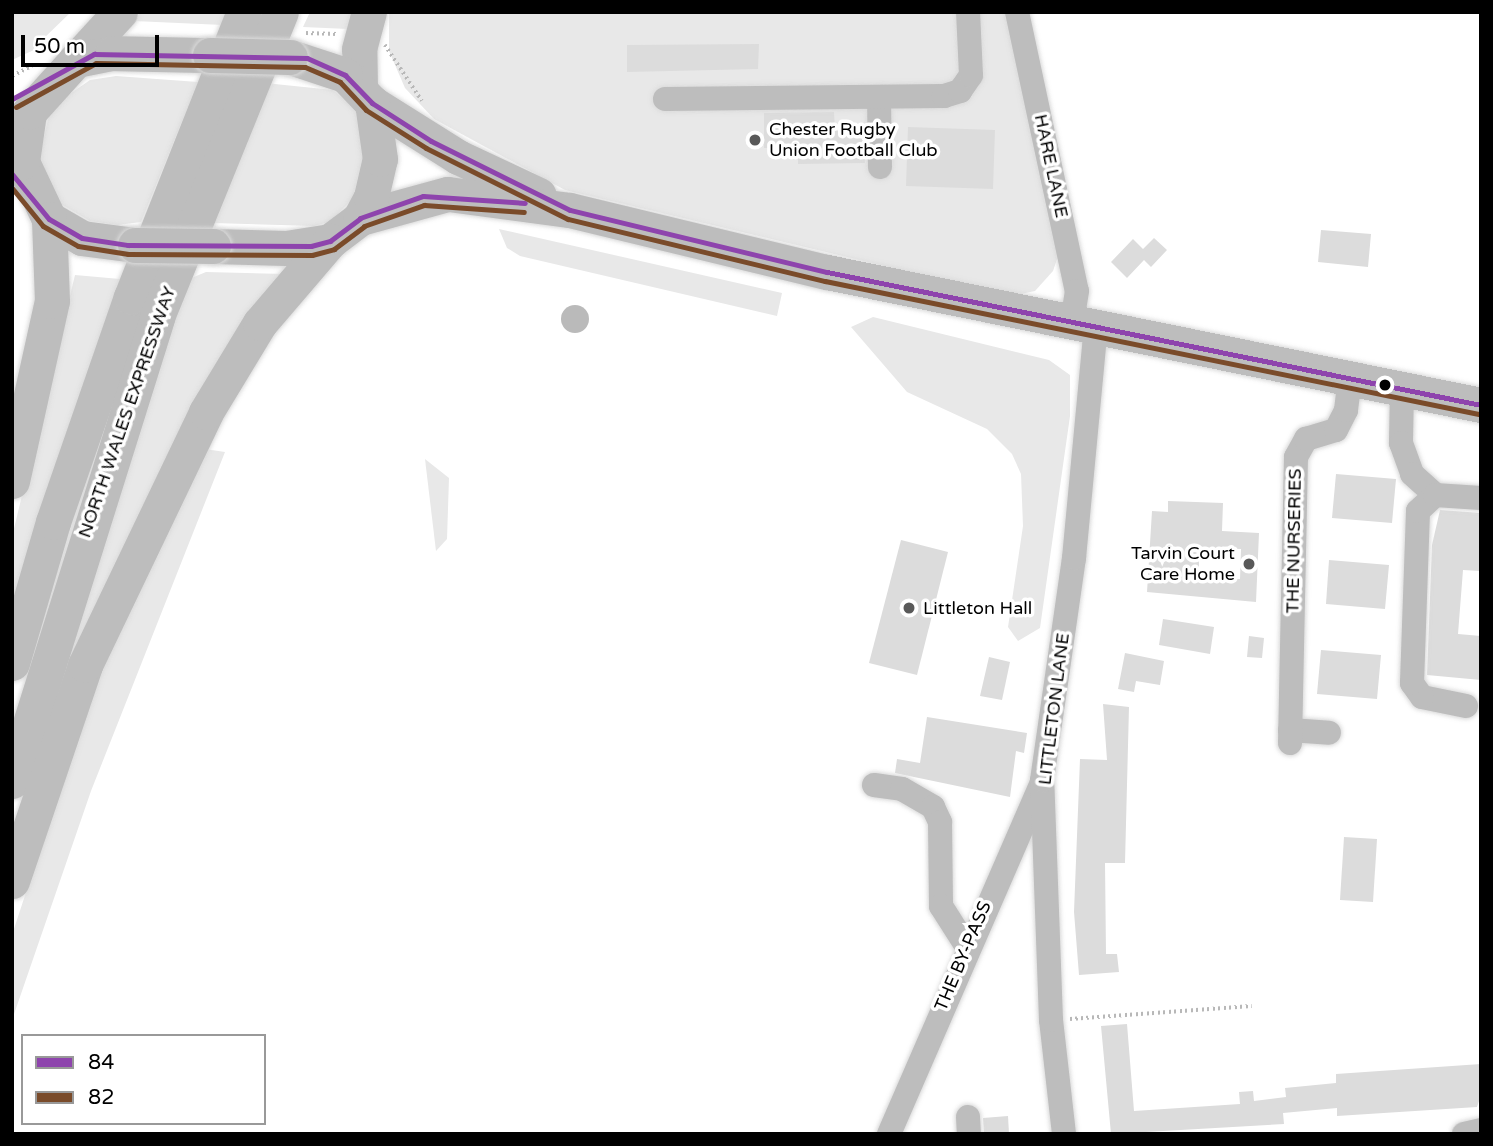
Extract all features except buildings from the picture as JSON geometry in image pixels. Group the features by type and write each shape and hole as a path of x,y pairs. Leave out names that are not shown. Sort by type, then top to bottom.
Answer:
{"highway":[{"path":"12,481 52,301 22,162 24,126 65,69 120,12"},
{"name":"NORTH WALES EXPRESSWAY","path":"12,663 53,522 131,297 244,12"},
{"name":"NORTH WALES EXPRESSWAY","path":"12,781 157,317 281,12"},
{"path":"360,218 380,159 359,49 369,12"},
{"path":"12,99 65,69 112,54 290,57 320,62 366,96 458,156 570,209"},
{"path":"31,194 82,238 135,245 286,248 330,241"},
{"path":"12,881 85,665 200,424 260,323 330,241 360,218 448,194 570,209 827,272 1481,405"}],"street":[{"path":"665,99 879,97 960,91 975,59 968,12"},
{"name":"HARE LANE","path":"1017,12 1084,324"},
{"path":"879,97 880,167"},
{"name":"LITTLETON LANE","path":"1064,1134 1051,1020 1042,780 1074,558 1084,324"},
{"name":"THE NURSERIES","path":"1329,733 1290,737 1296,457 1306,439 1336,430 1346,410 1350,378"},
{"path":"1402,389 1401,443 1412,474 1435,495 1481,498"},
{"path":"1435,495 1418,511 1412,683 1422,697 1466,706"},
{"name":"THE BY-PASS","path":"889,1134 967,947 1042,780"},
{"path":"874,785 902,789 933,807 940,822 941,906 967,947"},
{"path":"1464,1134 1481,1130"}],"path":[{"path":"1051,1020 1252,1006"}],"shaded area":[{"path":"12,12 71,12 41,41 47,44 12,60"},
{"path":"141,12 229,12 223,25 134,21"},
{"path":"310,12 353,12 348,29 303,27"},
{"name":"Chester Rugby Union Football Club","path":"389,12 1007,12 1060,250 1053,271 1035,291 1011,296 565,190 434,119 405,88 389,51"},
{"path":"116,76 198,82 141,222 117,225 90,221 61,204 39,158 51,107 90,80"},
{"path":"265,83 333,90 357,110 368,134 353,198 331,221 315,226 213,223"},
{"path":"499,229 782,293 777,316 520,256 507,248"},
{"path":"206,272 286,274 12,844 33,745 111,500 189,279"},
{"path":"75,275 120,279 12,613 12,537"},
{"path":"575,305 585,309 589,319 585,329 575,333 565,329 561,319 565,309"},
{"path":"873,317 1049,360 1070,375 1070,416 1040,628 1018,641 1008,627 1023,526 1021,474 1012,454 987,429 907,392 851,327"},
{"path":"205,449 225,452 91,791 12,1020 12,935 94,685"},
{"path":"425,459 449,478 447,539 436,551"}],"transit line":[{"name":"84","path":"12,99 94,54 307,58 345,75 372,103 431,141 570,210 827,272 1481,405"},
{"name":"82","path":"16,107 96,63 305,67 340,82 366,110 426,148 568,219 825,281 1479,414"},
{"name":"84","path":"12,174 49,219 82,238 128,245 311,246 330,241 360,218 423,196 525,203"},
{"name":"82","path":"12,188 43,226 78,246 128,254 312,255 334,249 364,226 424,205 524,212"}],"place":[{"name":"Chester Rugby Union Football Club","path":"755,140"},
{"name":"Tarvin Court Care Home","path":"1249,564"},
{"name":"Littleton Hall","path":"909,608"}]}
